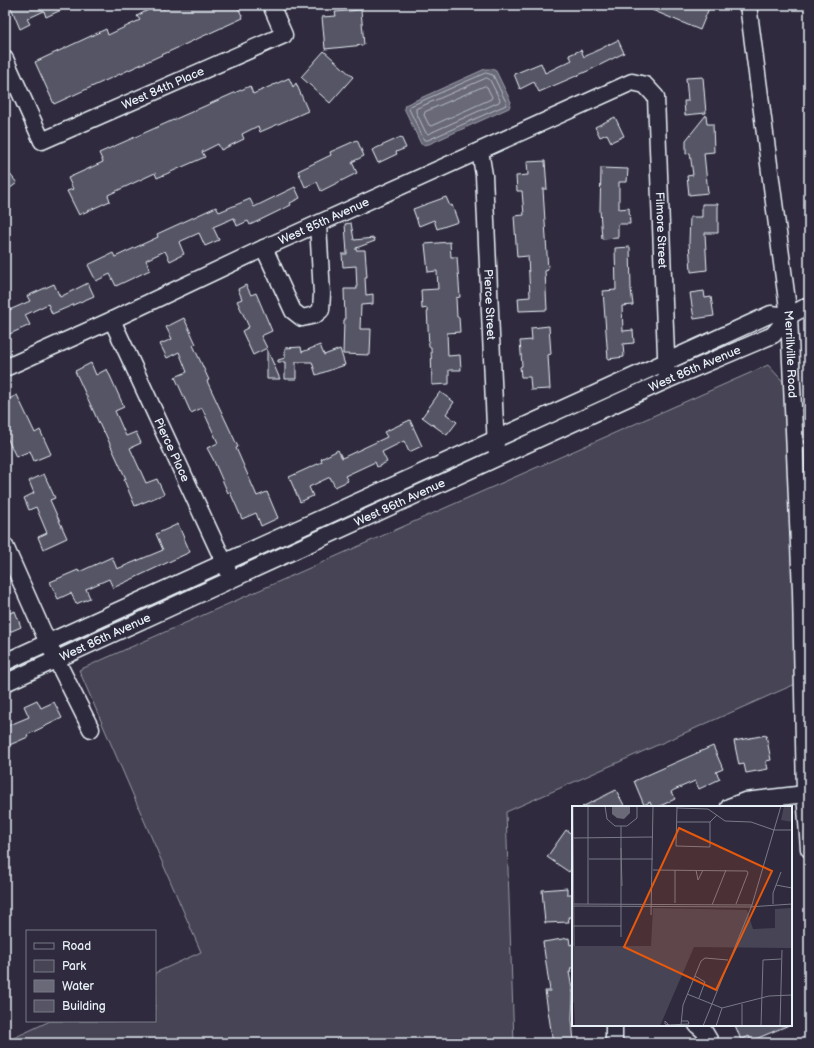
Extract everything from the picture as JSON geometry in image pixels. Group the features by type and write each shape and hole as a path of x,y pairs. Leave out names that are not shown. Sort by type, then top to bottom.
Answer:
{"street":[{"name":"West 84th Place","path":"5,60 42,141 284,35 271,5"},
{"name":"Merrillville Road","path":"748,5 789,316 802,590 805,794 809,849"},
{"name":"West 85th Avenue","path":"5,368 112,320 264,248 632,82 645,85"},
{"name":"Filmore Street","path":"645,85 656,97 667,380"},
{"name":"Pierce Street","path":"480,151 484,175 496,458"},
{"path":"264,248 293,310 302,318 315,315 321,310 322,294 318,224"},
{"name":"West 86th Avenue","path":"5,683 667,380 773,335 789,316 809,305"},
{"name":"West 86th Avenue","path":"5,662 771,314 789,316"},
{"name":"Pierce Place","path":"112,320 232,579"},
{"path":"5,546 48,643 91,729"},
{"path":"732,806 745,801 805,794"},
{"path":"614,1026 614,1043"},
{"path":"698,1026 704,1031 711,1043"}],"green space":[{"path":"768,365 809,410 809,678 506,812 514,1043 5,1043 48,1022 156,1022 156,973 201,952 79,670"}],"water":[{"path":"485,69 492,69 496,71 511,102 509,108 429,144 421,144 404,108 405,105"}],"building":[{"path":"10,5 72,5 46,17 44,11 27,19 30,24 20,29"},
{"path":"157,5 161,5 163,9 171,5 237,5 243,18 54,104 35,62 106,29 108,35 140,20 137,16"},
{"path":"640,5 702,5 709,8 700,30"},
{"path":"361,10 364,45 325,49 322,17 336,16 335,12"},
{"path":"618,40 624,53 590,70 539,92 534,82 520,89 514,74 541,63 545,73 572,60 569,55 581,50 584,57"},
{"path":"324,51 353,77 330,103 301,77"},
{"path":"703,77 706,113 685,115 684,101 688,101 686,78"},
{"path":"289,78 293,87 296,83 308,111 260,132 258,126 242,134 244,139 221,150 218,144 202,152 205,157 157,178 155,173 108,195 110,201 79,215 67,191 73,189 68,178 103,162 99,153 250,86 253,94"},
{"path":"706,115 707,124 713,124 714,152 704,153 708,193 689,195 687,176 693,175 690,153 686,154 686,140"},
{"path":"615,117 624,136 611,142 607,134 600,137 595,127"},
{"path":"401,137 406,148 378,163 372,150"},
{"path":"357,140 364,156 352,162 357,173 321,191 317,182 305,187 298,171 331,155 330,152"},
{"path":"545,161 547,189 543,189 548,270 545,271 547,310 519,311 518,298 530,297 528,256 517,257 514,216 524,215 522,191 517,191 516,176 528,175 527,162"},
{"path":"5,168 17,183 5,192"},
{"path":"601,168 628,169 627,182 619,182 619,209 629,208 630,224 618,224 618,238 602,239 600,210"},
{"path":"295,187 300,198 290,203 291,205 250,225 248,221 237,226 234,218 213,227 219,240 205,246 199,233 179,242 184,254 170,261 165,251 146,260 150,270 116,286 110,274 96,281 88,265 113,253 115,257 158,237 157,234 216,207 219,212 250,199 254,207"},
{"path":"446,197 450,206 452,205 458,222 437,229 434,220 419,226 413,209"},
{"path":"702,204 718,204 718,233 705,233 707,270 691,272 689,242 690,217 702,217"},
{"path":"351,223 354,240 374,238 375,241 356,248 356,250 365,250 367,277 365,277 366,295 373,294 373,304 361,305 360,329 371,329 370,355 343,354 345,320 344,289 357,289 356,266 343,267 342,254 347,254 345,224"},
{"path":"450,242 451,257 457,257 460,297 456,298 457,317 459,317 460,332 447,333 448,356 460,355 461,370 449,370 449,384 432,385 431,347 429,347 427,308 422,309 421,290 438,289 437,271 428,272 425,244"},
{"path":"630,247 633,305 622,306 623,331 633,330 634,343 623,344 624,357 608,359 603,291 616,290 615,248"},
{"path":"88,283 94,296 52,314 48,304 25,315 30,325 5,336 5,312 30,301 27,296 54,284 60,297"},
{"path":"246,285 251,295 256,293 272,331 261,336 267,348 253,355 242,331 249,327 237,301 242,299 238,289"},
{"path":"704,291 705,298 711,297 714,316 694,319 690,293"},
{"path":"184,318 196,344 193,345 209,380 207,381 238,447 236,448 257,496 267,492 278,518 261,526 256,513 242,519 207,448 218,443 202,408 191,413 175,377 187,372 179,352 167,358 160,344 172,339 166,327"},
{"path":"549,326 551,354 548,355 550,389 531,390 530,377 521,377 520,367 522,366 520,341 532,340 531,328"},
{"path":"320,345 324,355 340,349 345,365 316,375 312,362 296,362 296,379 285,379 285,362 278,362 278,360 285,358 285,348 301,347 302,352"},
{"path":"267,349 280,379 267,379"},
{"path":"91,363 96,375 107,369 124,407 115,411 126,436 136,432 141,443 130,448 146,483 157,479 164,494 135,506 124,480 126,479 75,371"},
{"path":"440,392 454,402 446,414 457,422 447,435 422,417"},
{"path":"17,395 35,433 40,430 51,454 34,461 30,451 16,457 5,433 5,401"},
{"path":"410,420 422,446 409,452 404,441 382,452 387,462 377,467 375,462 345,476 348,481 335,487 330,477 309,487 313,496 300,502 289,477 322,462 321,459 338,450 342,458 387,437 384,432"},
{"path":"44,474 55,498 50,500 67,538 43,549 38,537 47,533 36,507 29,510 24,498 34,493 29,481"},
{"path":"178,524 190,552 113,588 109,579 86,589 90,598 76,604 71,593 58,599 50,582 78,570 79,572 112,557 117,569 163,550 156,534"},
{"path":"15,611 21,627 5,634 5,615"},
{"path":"37,700 41,708 54,702 62,718 27,735 28,737 5,747 5,727 29,717 24,706"},
{"path":"766,735 771,760 766,761 768,769 746,773 744,764 739,765 734,741"},
{"path":"713,746 723,769 716,772 720,779 699,789 695,781 674,790 671,792 675,799 660,806 652,806 650,802 644,805 634,781"},
{"path":"616,790 624,806 584,806"},
{"path":"566,830 572,834 572,868 569,872 547,857"},
{"path":"567,888 567,894 572,894 572,917 568,917 569,922 545,923 542,890"},
{"path":"569,938 570,945 572,944 572,968 570,968 571,972 569,972 572,988 572,1026 574,1043 553,1043 545,991 550,991 543,942"},
{"path":"735,1026 787,1026 751,1041 749,1036 741,1040"}]}
